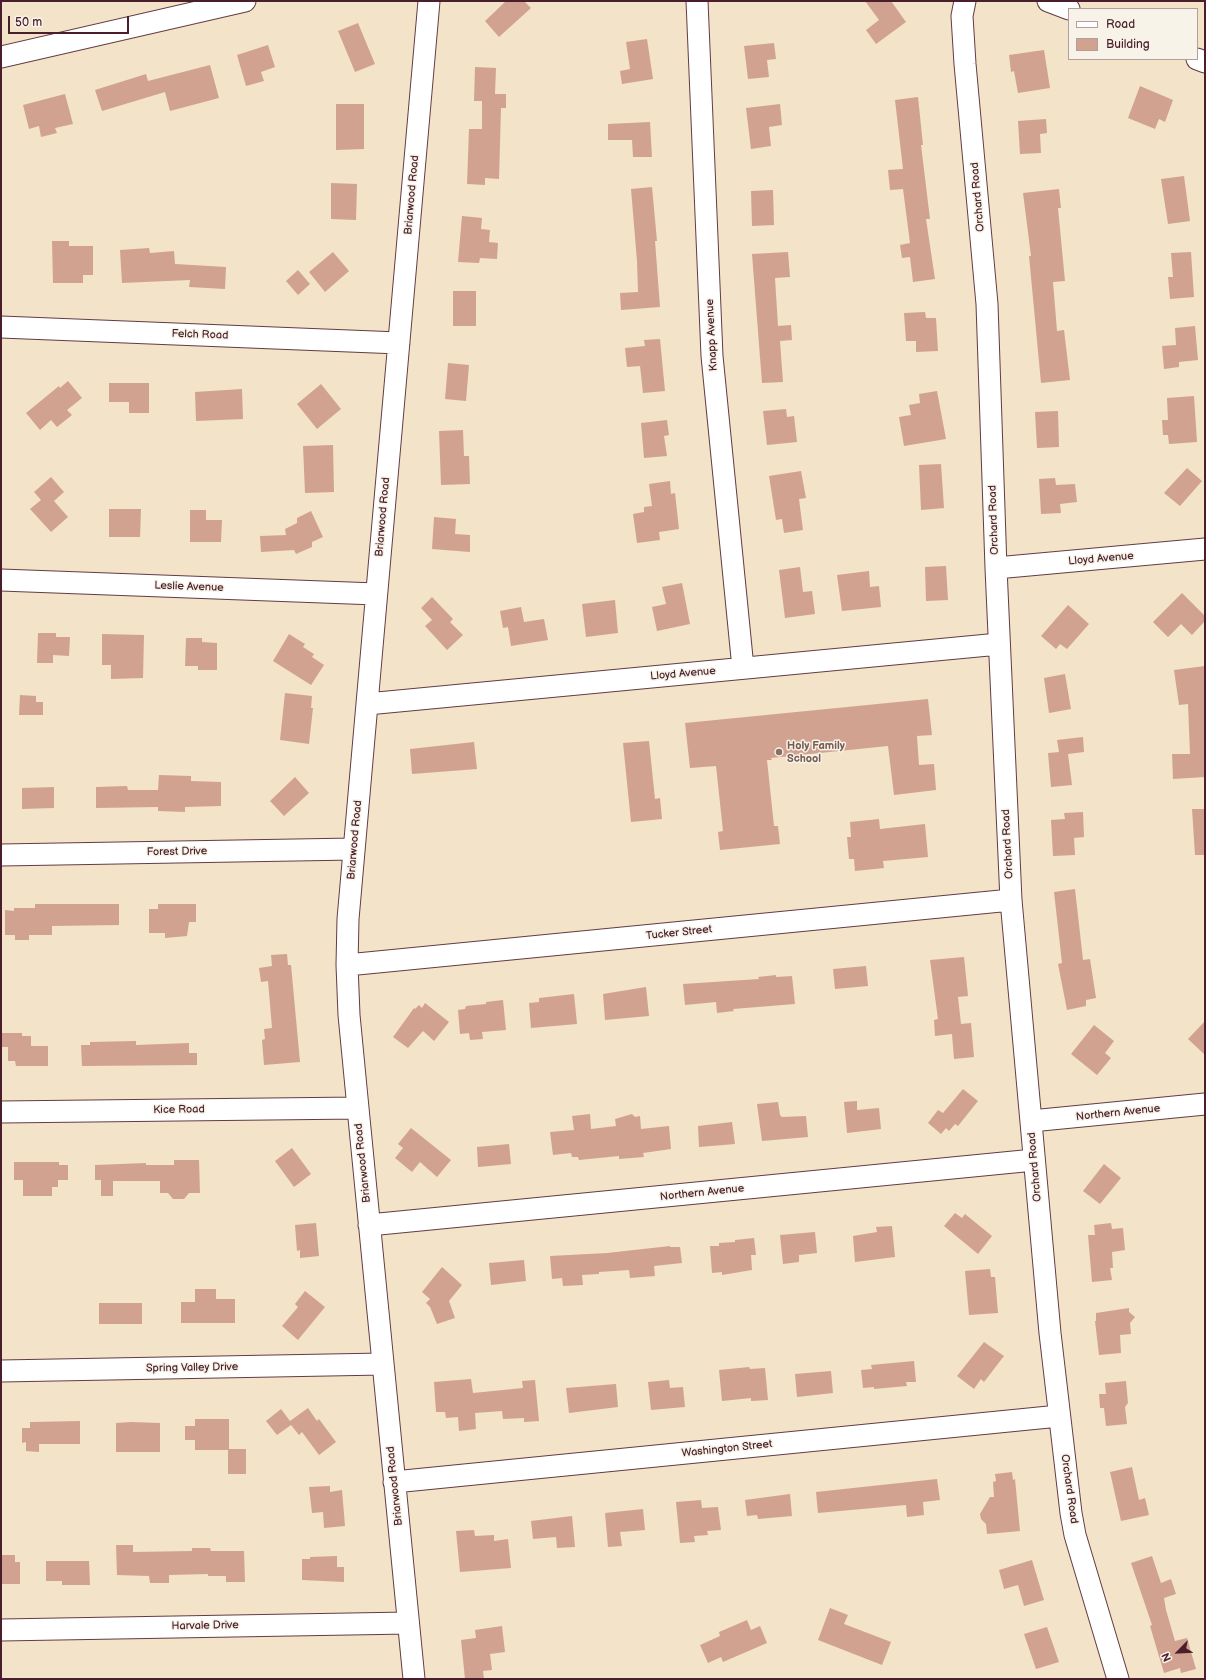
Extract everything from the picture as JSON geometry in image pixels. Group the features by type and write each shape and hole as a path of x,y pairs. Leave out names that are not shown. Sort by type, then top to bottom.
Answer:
{"street":[{"path":"1,57 245,1"},
{"name":"Briarwood Road","path":"414,1679 349,1015 347,965 348,919 429,1"},
{"name":"Knapp Avenue","path":"697,1 712,356 743,668"},
{"name":"Orchard Road","path":"964,1 962,16 965,64 987,304 999,644 1011,900 1034,1160 1059,1416 1075,1535 1118,1679"},
{"path":"1048,1 1068,9"},
{"name":"Felch Road","path":"1,327 399,343"},
{"name":"Lloyd Avenue","path":"996,568 1205,549"},
{"name":"Leslie Avenue","path":"1,580 376,594"},
{"name":"Lloyd Avenue","path":"367,704 999,644"},
{"name":"Forest Drive","path":"1,855 354,849"},
{"name":"Tucker Street","path":"347,965 1011,900"},
{"name":"Northern Avenue","path":"1031,1121 1205,1104"},
{"name":"Kice Road","path":"1,1112 358,1108"},
{"name":"Northern Avenue","path":"369,1225 1034,1160"},
{"name":"Spring Valley Drive","path":"1,1371 383,1364"},
{"name":"Washington Street","path":"394,1482 1059,1416"},
{"name":"Harvale Drive","path":"1,1630 408,1623"}],"building":[{"path":"506,1 524,1 531,8 499,37 485,21"},
{"path":"865,1 891,1 906,22 876,44 866,30 879,20"},
{"path":"358,23 375,64 355,72 338,31"},
{"path":"647,39 653,79 622,84 620,71 630,69 626,42"},
{"path":"774,43 776,59 767,60 769,77 748,79 744,46"},
{"path":"268,45 275,67 261,72 264,81 246,86 237,55"},
{"path":"1044,50 1050,88 1018,93 1014,71 1011,72 1009,55"},
{"path":"210,65 219,98 170,111 165,92 102,111 95,90 146,74 148,81"},
{"path":"475,67 496,68 495,94 506,94 506,108 501,108 499,179 485,178 485,185 467,184 469,129 482,129 482,101 474,101"},
{"path":"1140,86 1173,100 1165,122 1159,119 1155,129 1128,118"},
{"path":"65,94 73,124 55,128 57,133 41,137 39,126 29,129 23,105"},
{"path":"918,97 923,145 921,145 930,219 926,219 935,279 913,282 910,257 902,258 900,245 910,243 903,189 890,190 888,170 903,169 895,100"},
{"path":"336,104 364,104 364,149 336,150"},
{"path":"780,104 782,125 769,127 771,146 751,149 746,108"},
{"path":"1046,119 1047,133 1040,134 1041,153 1020,154 1018,121"},
{"path":"650,122 652,157 633,157 632,140 608,140 608,124"},
{"path":"1184,176 1190,221 1168,224 1161,179"},
{"path":"331,183 357,184 356,220 331,219"},
{"path":"652,187 657,241 655,241 660,307 621,310 620,293 638,292 631,189"},
{"path":"1059,189 1061,208 1058,208 1065,281 1053,282 1057,331 1064,330 1070,380 1041,383 1029,256 1031,256 1023,193"},
{"path":"773,190 774,225 752,226 751,191"},
{"path":"462,216 482,218 481,229 490,230 489,242 498,243 497,259 480,258 479,263 458,262"},
{"path":"52,241 69,241 69,246 93,246 93,275 83,275 83,283 53,283"},
{"path":"149,248 150,253 174,251 175,264 226,267 225,289 189,287 190,280 122,283 120,250"},
{"path":"333,252 349,271 325,292 309,272"},
{"path":"788,252 790,277 775,278 778,326 791,325 792,340 780,341 783,382 762,383 752,254"},
{"path":"1191,252 1194,297 1170,299 1168,277 1173,277 1171,253"},
{"path":"298,270 310,284 298,295 286,281"},
{"path":"453,291 476,291 476,326 453,326"},
{"path":"925,312 926,318 936,318 938,351 916,352 916,341 906,341 904,313"},
{"path":"1195,326 1198,360 1179,362 1179,367 1164,369 1162,346 1176,345 1175,328"},
{"path":"660,339 665,391 643,393 640,366 627,367 625,348 645,346 644,340"},
{"path":"448,363 469,365 466,401 445,399"},
{"path":"68,381 82,398 67,410 72,415 57,427 51,420 40,430 26,413 59,386 60,388"},
{"path":"109,383 149,383 149,413 129,413 129,402 109,402"},
{"path":"321,384 341,409 317,429 297,404"},
{"path":"242,389 243,419 196,421 195,392"},
{"path":"937,391 946,439 904,446 899,417 911,415 909,405 920,403 919,394"},
{"path":"1194,396 1197,442 1169,444 1168,435 1163,435 1162,420 1168,420 1167,398"},
{"path":"786,409 787,417 794,416 797,442 767,445 763,411"},
{"path":"1058,411 1059,447 1037,448 1035,412"},
{"path":"667,420 669,435 664,436 667,456 644,458 641,423"},
{"path":"463,430 464,456 469,456 470,484 441,485 439,431"},
{"path":"333,445 334,492 305,493 303,446"},
{"path":"941,464 944,508 921,510 919,465"},
{"path":"1187,468 1202,481 1180,506 1164,493"},
{"path":"801,471 806,498 799,499 803,530 784,533 782,519 776,520 769,476"},
{"path":"51,477 64,492 54,501 68,517 51,532 30,509 41,500 34,492"},
{"path":"1055,478 1056,485 1075,484 1077,502 1060,504 1061,513 1041,514 1039,479"},
{"path":"670,481 671,494 675,493 679,529 659,532 660,540 637,543 633,514 644,512 644,507 652,506 649,484"},
{"path":"109,509 141,509 140,537 109,537"},
{"path":"190,510 206,510 206,520 222,520 221,542 190,542"},
{"path":"311,511 323,537 312,542 312,547 296,554 294,550 261,552 260,536 286,535 285,529 297,523 297,518"},
{"path":"434,517 456,519 455,534 470,535 470,552 432,549"},
{"path":"946,566 948,600 926,601 925,567"},
{"path":"800,567 803,592 812,591 815,614 785,618 779,570"},
{"path":"869,571 870,587 879,586 881,607 842,611 837,575"},
{"path":"682,583 690,624 657,631 652,607 666,604 662,587"},
{"path":"1182,593 1205,616 1205,621 1192,635 1181,624 1168,637 1153,622"},
{"path":"432,597 453,619 450,622 463,635 447,650 425,626 432,620 421,608"},
{"path":"615,600 618,633 586,637 582,604"},
{"path":"1068,605 1089,624 1067,649 1060,644 1056,649 1041,636"},
{"path":"521,607 524,622 544,619 548,640 511,646 508,627 503,628 500,611"},
{"path":"38,633 56,633 56,637 70,637 69,656 53,655 53,663 37,663"},
{"path":"102,634 144,635 143,678 111,679 111,665 102,665"},
{"path":"289,634 305,644 303,647 314,654 312,657 324,665 311,685 273,661"},
{"path":"186,638 202,638 202,642 217,643 217,670 198,670 198,666 185,666"},
{"path":"1205,666 1205,777 1173,779 1172,754 1190,754 1188,704 1179,705 1174,670"},
{"path":"1065,674 1071,709 1049,713 1044,678"},
{"path":"285,693 312,696 311,708 313,708 309,744 280,740"},
{"path":"20,695 36,696 36,702 43,702 43,715 19,715"},
{"path":"928,699 932,735 917,736 919,765 934,764 936,790 894,795 888,746 771,758 772,760 767,760 774,826 778,826 780,844 720,850 718,832 723,831 716,766 690,768 685,723"},
{"path":"1083,737 1084,752 1068,754 1072,785 1051,787 1048,753 1059,752 1057,740"},
{"path":"649,741 655,799 660,798 662,819 631,822 623,743"},
{"path":"474,742 477,769 412,774 410,749"},
{"path":"159,775 191,776 191,781 221,782 221,806 185,807 185,812 158,811 158,807 96,808 96,787 127,786 128,790 158,790"},
{"path":"295,777 309,793 284,816 270,801"},
{"path":"54,787 54,808 22,809 22,788"},
{"path":"1192,809 1205,809 1205,855 1195,855"},
{"path":"1083,812 1084,837 1074,838 1075,855 1053,856 1051,820 1065,819 1064,813"},
{"path":"879,819 880,829 925,824 928,857 883,861 884,868 855,871 854,859 849,859 847,837 851,837 850,822"},
{"path":"1075,889 1083,960 1090,959 1096,998 1086,1000 1086,1006 1067,1010 1058,964 1062,963 1054,892"},
{"path":"35,904 119,904 119,925 52,926 52,935 29,935 29,940 15,940 15,935 5,935 5,910 14,911 14,908 35,908"},
{"path":"158,904 196,904 196,922 189,922 187,936 165,938 165,933 149,933 149,909 158,909"},
{"path":"287,954 288,965 291,965 300,1062 264,1065 262,1040 265,1039 264,1029 272,1028 268,981 261,982 259,968 272,966 271,955"},
{"path":"964,957 968,996 958,997 961,1024 971,1023 974,1057 954,1059 952,1034 935,1036 934,1020 938,1019 930,960"},
{"path":"866,966 868,986 835,989 833,969"},
{"path":"776,975 776,977 792,976 795,1004 733,1009 734,1011 717,1013 716,1002 685,1005 683,984 759,979 758,977"},
{"path":"646,987 649,1016 605,1020 603,994"},
{"path":"574,994 577,1024 531,1028 529,1003 539,1002 539,998"},
{"path":"503,1000 506,1030 482,1032 483,1039 470,1040 469,1033 460,1034 458,1010 465,1009 466,1006 486,1004 486,1002"},
{"path":"425,1003 449,1022 434,1041 423,1031 408,1048 393,1037 414,1008 415,1009 419,1005 422,1008"},
{"path":"1205,1021 1205,1055 1188,1039"},
{"path":"1094,1025 1114,1041 1105,1053 1111,1058 1097,1075 1071,1054"},
{"path":"1,1033 22,1033 22,1036 31,1036 31,1046 48,1046 48,1066 16,1066 15,1061 8,1061 8,1047 1,1047"},
{"path":"136,1041 136,1045 189,1043 189,1053 197,1053 197,1065 82,1066 81,1045 90,1045 90,1042"},
{"path":"963,1089 978,1101 958,1126 955,1124 949,1131 946,1128 941,1134 928,1123 938,1110 943,1113"},
{"path":"857,1101 857,1110 879,1108 881,1129 847,1133 844,1102"},
{"path":"778,1102 780,1115 782,1117 806,1116 808,1137 762,1141 757,1104"},
{"path":"590,1114 591,1129 616,1126 615,1119 632,1114 635,1117 640,1116 641,1129 669,1126 671,1149 643,1153 644,1157 619,1159 619,1156 579,1160 578,1157 572,1157 571,1153 553,1155 550,1132 574,1130 572,1116"},
{"path":"732,1122 735,1144 699,1147 698,1126"},
{"path":"411,1128 451,1160 437,1177 420,1162 412,1172 395,1158 403,1148 398,1144"},
{"path":"509,1144 511,1164 478,1167 477,1147"},
{"path":"292,1148 311,1174 294,1187 275,1161"},
{"path":"174,1160 199,1160 200,1193 189,1193 184,1199 173,1199 168,1193 160,1193 160,1181 113,1181 113,1196 101,1196 101,1180 95,1180 95,1165 146,1163 146,1165 174,1165"},
{"path":"14,1162 59,1162 59,1165 68,1165 68,1180 58,1180 58,1187 52,1187 52,1196 23,1196 23,1180 14,1180"},
{"path":"1104,1164 1121,1178 1100,1204 1083,1191"},
{"path":"955,1213 962,1218 965,1214 992,1236 978,1254 944,1226"},
{"path":"316,1223 319,1256 300,1258 300,1250 297,1251 295,1225"},
{"path":"1111,1223 1112,1229 1123,1228 1125,1250 1112,1252 1113,1268 1110,1268 1112,1280 1092,1282 1088,1235 1095,1235 1094,1225"},
{"path":"892,1226 895,1257 855,1262 853,1236 877,1232 876,1227"},
{"path":"815,1232 817,1253 799,1255 799,1262 783,1264 780,1235"},
{"path":"754,1238 756,1255 751,1255 752,1270 722,1275 722,1272 712,1273 710,1246 719,1246 719,1243 735,1242 735,1240"},
{"path":"670,1246 680,1247 682,1263 654,1266 655,1276 630,1278 629,1270 599,1272 599,1274 582,1275 583,1285 563,1286 562,1278 552,1279 550,1256 607,1253"},
{"path":"524,1260 526,1281 491,1285 489,1263"},
{"path":"442,1267 462,1285 449,1301 455,1318 437,1324 430,1307 426,1303 430,1299 422,1292"},
{"path":"990,1269 991,1277 995,1277 998,1313 969,1315 965,1271"},
{"path":"195,1289 216,1289 216,1299 235,1299 235,1323 181,1323 181,1302 195,1302"},
{"path":"305,1291 325,1307 298,1340 282,1326 298,1307 295,1304"},
{"path":"99,1303 142,1303 142,1324 99,1324"},
{"path":"1129,1308 1129,1312 1135,1317 1130,1323 1131,1334 1120,1335 1121,1353 1099,1355 1095,1321 1096,1313"},
{"path":"984,1342 1004,1356 984,1382 981,1379 974,1389 957,1376"},
{"path":"914,1361 916,1382 906,1382 907,1386 874,1389 874,1387 863,1388 861,1370 872,1369 871,1365"},
{"path":"749,1367 750,1369 765,1368 768,1400 751,1401 751,1398 722,1401 719,1370"},
{"path":"831,1371 833,1393 797,1397 795,1374"},
{"path":"471,1379 473,1393 523,1388 522,1381 535,1380 539,1421 524,1422 524,1418 503,1419 502,1411 475,1413 476,1429 459,1431 458,1417 446,1418 445,1412 436,1412 434,1382"},
{"path":"669,1380 670,1388 683,1387 685,1407 651,1410 648,1382"},
{"path":"1126,1381 1128,1403 1125,1407 1127,1424 1106,1426 1104,1408 1100,1408 1099,1394 1106,1394 1105,1383"},
{"path":"616,1384 618,1407 569,1413 566,1388"},
{"path":"308,1408 317,1421 319,1419 336,1442 319,1455 302,1432 299,1435 291,1425 277,1435 266,1421 281,1409 290,1421"},
{"path":"195,1419 229,1419 229,1449 246,1449 246,1474 228,1474 228,1450 195,1450 195,1440 185,1440 185,1426 195,1426"},
{"path":"80,1421 80,1444 39,1444 39,1452 26,1451 26,1442 22,1443 22,1428 30,1428 30,1422"},
{"path":"116,1423 160,1423 160,1452 116,1452"},
{"path":"1132,1467 1139,1500 1145,1498 1149,1515 1121,1521 1110,1472"},
{"path":"1012,1472 1013,1480 1015,1479 1020,1531 987,1534 986,1524 981,1519 980,1514 990,1497 994,1497 993,1482 996,1481 995,1474"},
{"path":"937,1479 940,1500 923,1502 924,1515 907,1517 906,1505 818,1513 816,1492"},
{"path":"330,1486 330,1492 342,1490 345,1526 324,1528 323,1512 312,1513 309,1487"},
{"path":"790,1494 792,1516 758,1519 757,1515 747,1516 745,1500"},
{"path":"701,1500 702,1508 718,1507 721,1530 707,1531 708,1535 694,1536 695,1542 680,1543 676,1502"},
{"path":"643,1509 645,1530 620,1532 622,1546 608,1547 605,1513"},
{"path":"572,1516 575,1547 557,1548 556,1537 533,1539 531,1521"},
{"path":"474,1530 475,1536 494,1535 494,1541 508,1539 511,1568 460,1572 456,1531"},
{"path":"116,1545 133,1545 133,1552 192,1551 192,1548 210,1548 211,1551 244,1551 245,1582 226,1582 226,1576 208,1576 208,1574 169,1575 169,1583 150,1583 149,1576 117,1575"},
{"path":"1,1555 15,1555 15,1562 20,1562 20,1584 1,1584"},
{"path":"337,1556 337,1567 344,1567 344,1582 302,1580 302,1559 310,1559 310,1557"},
{"path":"1152,1556 1161,1583 1171,1579 1176,1594 1164,1598 1175,1641 1187,1638 1196,1669 1181,1673 1180,1668 1164,1673 1150,1626 1152,1625 1131,1563"},
{"path":"1032,1560 1044,1600 1024,1606 1018,1585 1004,1589 999,1570"},
{"path":"46,1561 89,1561 90,1585 62,1585 62,1581 46,1581"},
{"path":"830,1608 848,1615 844,1624 891,1642 882,1665 818,1640"},
{"path":"747,1620 751,1630 760,1626 767,1643 723,1662 721,1657 708,1663 700,1645 720,1636 719,1632"},
{"path":"502,1626 505,1652 490,1654 492,1670 483,1671 484,1679 465,1679 461,1640 476,1638 475,1630"},
{"path":"1047,1627 1059,1662 1036,1669 1024,1634"}],"place":[{"name":"Holy Family School","path":"779,752"}]}
